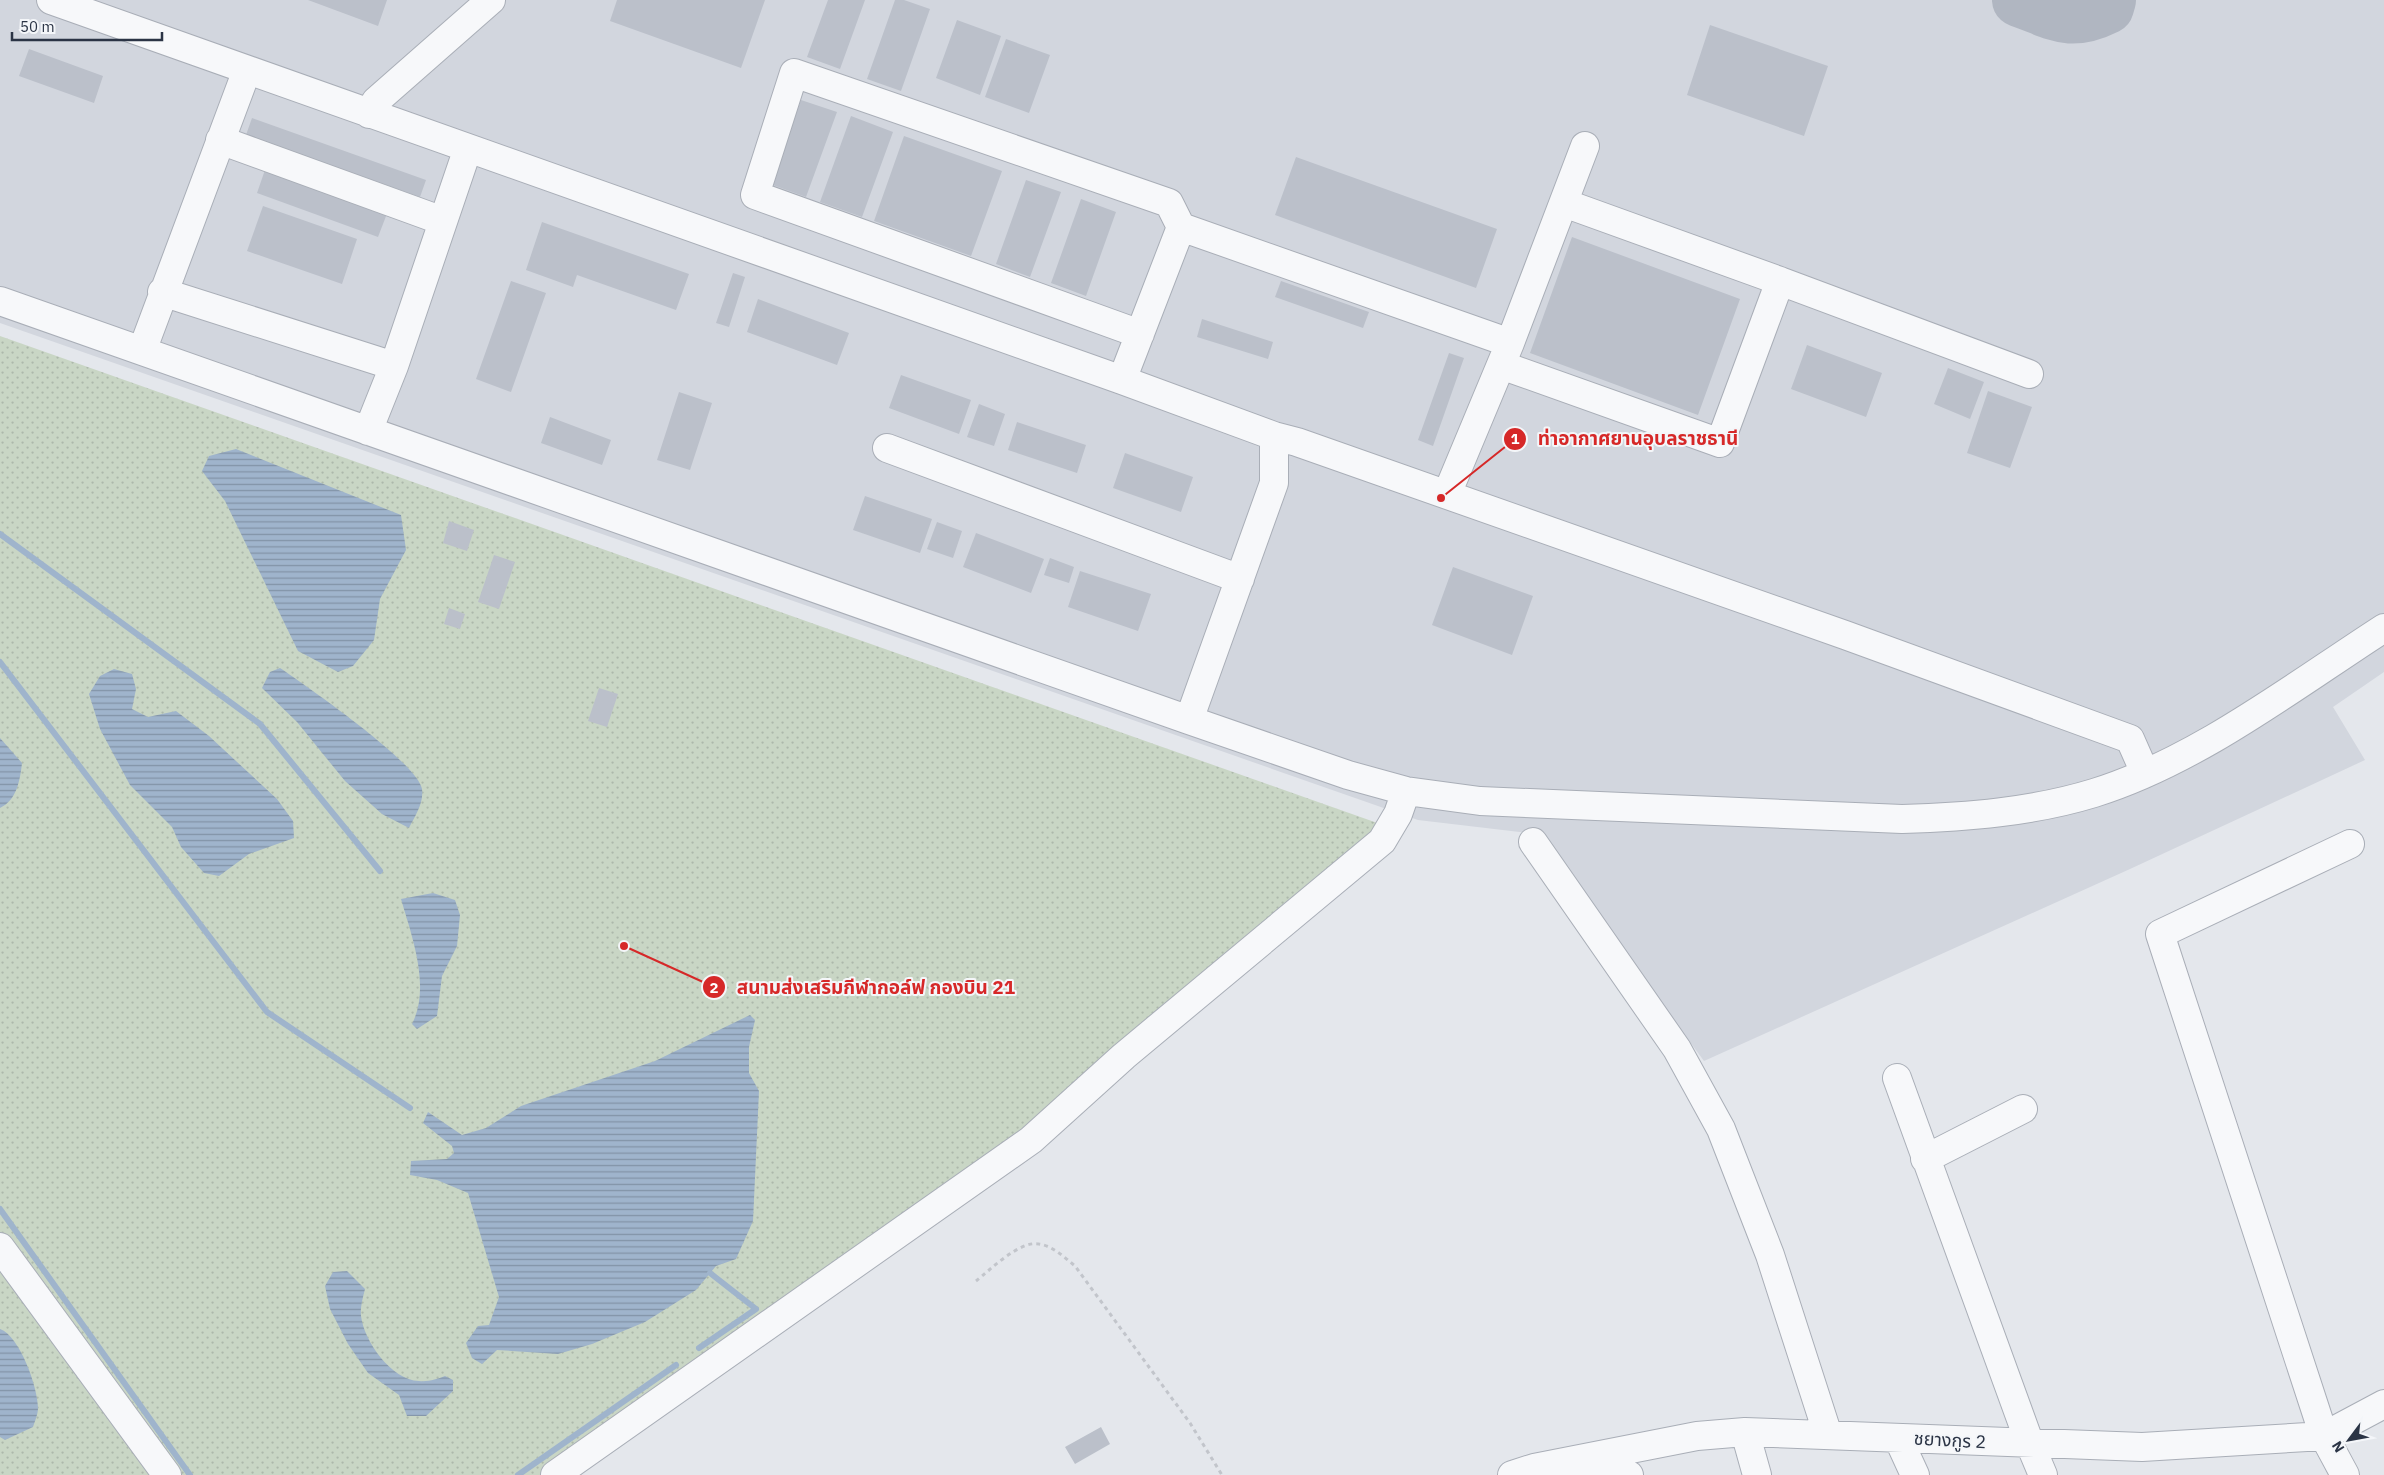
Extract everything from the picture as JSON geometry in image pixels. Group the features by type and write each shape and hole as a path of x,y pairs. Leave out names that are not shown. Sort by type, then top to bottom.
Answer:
{"street":[{"path":"51,0 1122,380 1274,436 1297,442 1447,494 2130,739 2146,773"},
{"path":"369,114 376,101 491,0"},
{"path":"142,350 162,292 247,70"},
{"path":"1140,334 755,195 794,73 1169,203 1181,227 1506,354 1720,443 1780,281"},
{"path":"220,140 443,221"},
{"path":"1447,494 1506,354 1585,146"},
{"path":"368,431 394,366 468,148"},
{"path":"1564,203 2029,374"},
{"path":"1122,380 1181,227"},
{"path":"162,292 394,366"},
{"path":"0,301 1189,720 1348,775 1406,791 1480,801 1902,819 1970,816 2039,806 2094,792 2146,773 2226,731 2384,628"},
{"path":"1189,720 1274,483 1274,436"},
{"path":"887,448 1240,579"},
{"path":"555,1475 1031,1140 1124,1056 1382,841 1398,814 1406,791"},
{"path":"1533,842 1677,1049 1721,1129 1770,1254 1828,1435"},
{"path":"2346,1475 2324,1436 2160,934 2350,844"},
{"path":"1897,1078 1925,1159 2043,1475"},
{"path":"1925,1159 2023,1109"},
{"path":"0,1246 167,1475"},
{"name":"ชยางกูร 2","path":"1512,1475 1534,1468 1698,1436 1745,1432 2142,1447 2324,1436 2384,1404"},
{"path":"1745,1432 1757,1475"},
{"path":"1898,1438 1915,1475"},
{"path":"1569,1475 1580,1472 1614,1469 1629,1475"}],"path":[{"path":"976,1281 1014,1251 1031,1243 1040,1244 1062,1255 1075,1266 1190,1422 1222,1475"}],"shaded area":[{"path":"0,0 2384,0 2384,672 2333,707 2365,760 2130,869 1704,1061 1537,834 1418,820 0,323"}],"green space":[{"path":"0,336 1383,825 1027,1137 540,1475 0,1475"}],"water":[{"path":"236,449 401,515 406,550 380,599 374,640 353,666 338,672 298,651 225,501 202,471 209,456"},
{"path":"280,668 359,725 402,762 416,777 422,789 422,799 409,828 382,814 345,781 297,722 262,688 270,672"},
{"path":"114,669 132,674 136,689 132,709 148,717 176,711 209,736 277,799 293,821 294,838 249,854 219,876 204,873 181,847 172,827 130,785 100,729 89,694 100,676"},
{"path":"0,738 22,763 17,789 10,800 0,808"},
{"path":"433,893 455,900 460,915 457,946 442,976 437,1016 417,1029 412,1024 420,994 420,978 414,945 401,899"},
{"path":"750,1015 755,1020 749,1047 749,1073 759,1091 753,1221 736,1259 716,1266 696,1290 645,1322 592,1344 558,1354 497,1350 482,1364 472,1358 466,1343 478,1326 489,1325 499,1297 468,1193 437,1180 410,1175 411,1161 447,1159 454,1153 452,1146 423,1123 428,1112 462,1135 486,1128 521,1106 655,1061"},
{"path":"347,1271 365,1289 361,1310 363,1326 373,1347 389,1367 409,1379 426,1381 445,1376 453,1380 453,1391 426,1416 407,1416 399,1395 368,1373 348,1344 330,1309 325,1286 333,1272"},
{"path":"0,1329 14,1341 21,1352 35,1388 38,1408 33,1427 5,1440 0,1437"}],"building":[{"path":"308,0 387,0 378,26"},
{"path":"617,0 765,0 741,68 610,21"},
{"path":"828,0 865,0 840,69 807,57"},
{"path":"895,0 904,0 930,9 901,91 867,79"},
{"path":"957,20 1001,36 980,95 936,78"},
{"path":"1710,25 1828,66 1804,136 1687,95"},
{"path":"1006,39 1050,55 1029,113 985,97"},
{"path":"29,49 103,76 94,103 19,76"},
{"path":"801,100 837,112 806,197 770,184"},
{"path":"851,116 893,132 862,217 820,202"},
{"path":"252,118 426,180 420,197 246,135"},
{"path":"904,136 1002,171 971,256 874,221"},
{"path":"1296,157 1497,229 1476,288 1275,215"},
{"path":"266,167 388,211 378,237 257,193"},
{"path":"1026,180 1061,192 1030,277 996,264"},
{"path":"1081,199 1116,212 1086,296 1051,283"},
{"path":"263,206 357,239 342,284 247,251"},
{"path":"542,222 689,274 676,310 577,275 573,287 526,270"},
{"path":"1572,237 1740,299 1698,415 1530,353"},
{"path":"733,273 745,277 729,327 716,323"},
{"path":"511,281 546,293 511,392 476,379"},
{"path":"1281,281 1369,312 1363,328 1275,297"},
{"path":"758,299 849,333 837,365 747,332"},
{"path":"1202,319 1273,342 1268,359 1197,337"},
{"path":"1807,345 1882,373 1866,417 1791,389"},
{"path":"1449,353 1464,358 1433,446 1418,440"},
{"path":"1948,368 1984,382 1970,419 1934,404"},
{"path":"901,375 971,400 959,434 889,408"},
{"path":"1988,391 2032,407 2010,468 1967,453"},
{"path":"679,392 712,403 690,470 657,460"},
{"path":"979,404 1005,414 994,446 967,437"},
{"path":"550,417 611,440 602,465 541,443"},
{"path":"1017,422 1086,445 1077,473 1008,450"},
{"path":"1125,453 1193,477 1181,512 1113,488"},
{"path":"865,496 932,519 920,553 853,530"},
{"path":"449,521 474,530 467,551 443,543"},
{"path":"937,522 962,531 953,558 927,549"},
{"path":"976,533 1044,559 1031,593 963,567"},
{"path":"494,555 515,562 499,609 478,602"},
{"path":"1050,558 1074,567 1069,583 1044,575"},
{"path":"1453,567 1533,596 1512,655 1432,625"},
{"path":"1080,571 1151,594 1138,631 1068,607"},
{"path":"449,608 465,614 460,629 444,624"},
{"path":"599,688 618,694 607,727 588,721"},
{"path":"1101,1427 1110,1444 1075,1464 1065,1447"}],"waterway":[{"path":"0,534 260,724 380,871"},
{"path":"0,662 267,1012 410,1108"},
{"path":"0,1209 190,1475"},
{"path":"699,1348 756,1309 710,1273"},
{"path":"518,1475 676,1365"}],"taxiway":[{"path":"2019,0 2053,13 2072,17 2094,13 2107,7 2109,0"}],"place":[{"name":"ท่าอากาศยานอุบลราชธานี","path":"1441,498"},
{"name":"สนามส่งเสริมกีฬากอล์ฟ กองบิน 21","path":"624,946"}]}
